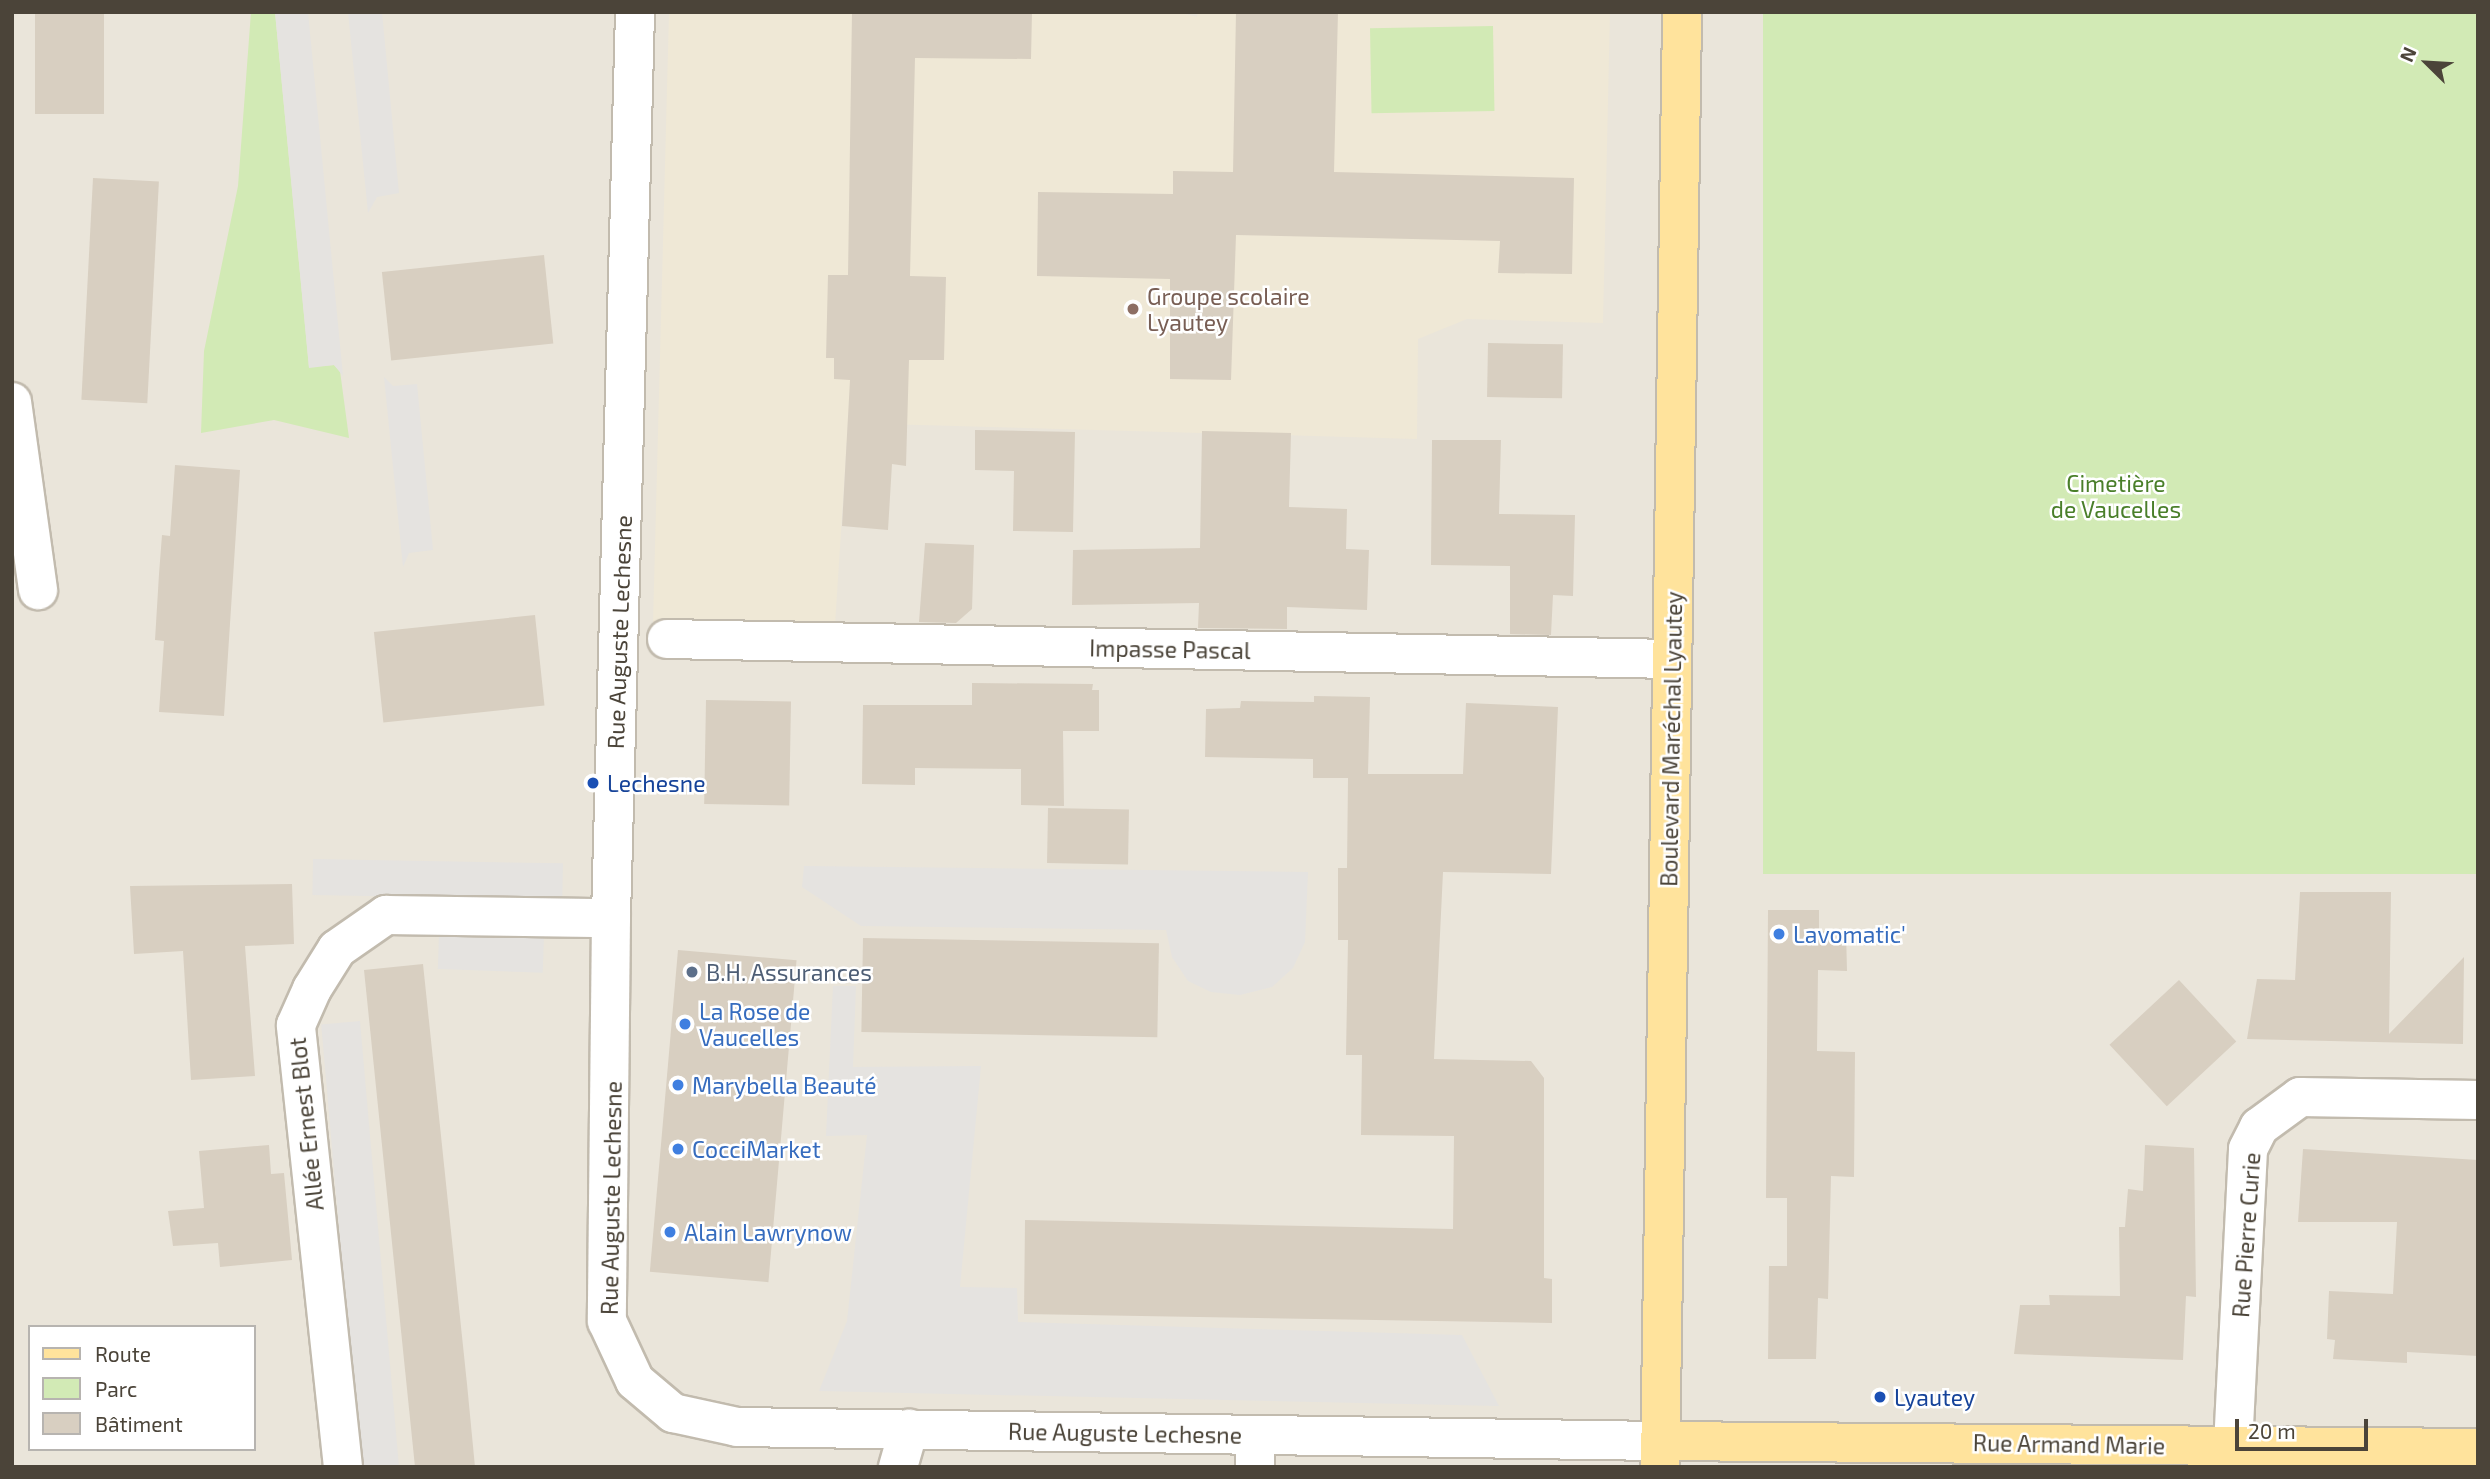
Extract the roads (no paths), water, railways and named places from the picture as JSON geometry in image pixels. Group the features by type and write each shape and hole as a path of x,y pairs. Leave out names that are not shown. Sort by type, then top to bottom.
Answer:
{"main road":[{"name":"Boulevard Maréchal Lyautey","path":"1661,1454 1682,12"},
{"name":"Rue Armand Marie","path":"1661,1454 2233,1446 2478,1448"}],"street":[{"name":"Rue Auguste Lechesne","path":"635,12 611,918 607,1321 620,1355 652,1400 700,1421 909,1429 1255,1451 1661,1454"},
{"path":"12,402 38,590"},
{"name":"Impasse Pascal","path":"667,639 1672,659"},
{"name":"Allée Ernest Blot","path":"343,1467 296,1025 312,989 337,949 386,915 611,918"},
{"name":"Rue Pierre Curie","path":"2233,1446 2248,1149 2259,1127 2300,1097 2478,1100"},
{"path":"898,1467 909,1429"}],"place":[{"name":"Groupe scolaire Lyautey","path":"1133,309"},
{"name":"Lechesne","path":"593,783"},
{"name":"Lavomatic'","path":"1779,934"},
{"name":"B.H. Assurances","path":"692,972"},
{"name":"La Rose de Vaucelles","path":"685,1024"},
{"name":"Marybella Beauté","path":"678,1085"},
{"name":"CocciMarket","path":"678,1149"},
{"name":"Alain Lawrynow","path":"670,1232"},
{"name":"Lyautey","path":"1880,1397"}],"park label":[{"name":"Cimetière de Vaucelles","path":"2116,496"}]}
